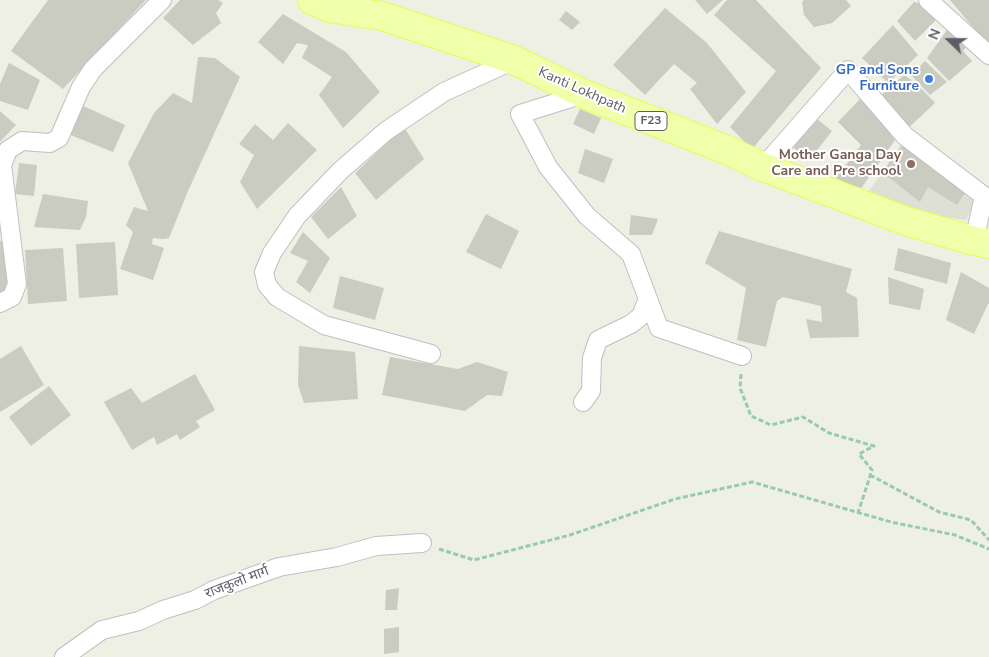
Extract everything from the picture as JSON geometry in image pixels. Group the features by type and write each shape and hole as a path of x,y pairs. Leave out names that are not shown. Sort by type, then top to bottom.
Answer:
{"main road":[{"name":"Kanti Lokhpath","path":"312,0 330,8 382,16 514,60 584,94 726,150 763,167 906,222 982,243"}],"street":[{"path":"0,303 12,297 17,284 2,164 8,150 22,141 50,143 59,138 81,87 93,70 162,0"},
{"path":"928,0 989,55"},
{"path":"431,354 324,325 277,296 266,285 264,272 272,253 297,216 340,172 386,131 444,92 514,60"},
{"path":"763,167 848,70 905,136 984,196 982,243"},
{"path":"584,94 520,114 548,167 587,216 631,254 659,328 742,356"},
{"path":"582,402 591,392 592,358 598,340 631,324 641,316 648,299"},
{"name":"राजकुलो मार्ग","path":"64,657 102,630 139,622 163,610 279,567 330,558 376,546 422,543"}],"path":[{"path":"742,356 740,388 751,416 771,425 804,417 829,433 874,446 859,454 872,470 858,513"},
{"path":"870,476 939,512 971,520 989,540"},
{"path":"422,543 474,560 570,535 675,499 752,482 891,522 955,535 989,549"}],"shaded area":[{"name":"Mother Ganga Day Care and Pre school","path":"902,143 979,195 966,220 904,212 869,191"}],"building":[{"path":"48,0 146,0 63,89 11,51"},
{"path":"180,0 218,0 223,3 216,13 221,23 193,45 163,18"},
{"path":"695,0 723,0 707,14"},
{"path":"727,0 756,0 821,68 752,149 730,127 776,71 714,15"},
{"path":"804,0 846,0 851,6 832,23 814,27 804,15 802,2"},
{"path":"950,0 989,0 989,46"},
{"path":"914,2 921,4 937,19 915,41 897,21"},
{"path":"665,8 707,43 746,92 717,124 690,89 697,83 674,64 645,95 613,65"},
{"path":"566,11 580,22 572,30 559,20"},
{"path":"283,14 346,52 380,92 343,128 319,95 332,77 302,58 308,45 297,43 283,64 258,42"},
{"path":"893,25 918,55 888,83 862,58"},
{"path":"947,30 953,36 959,35 968,45 963,51 972,61 949,81 927,58"},
{"path":"198,57 215,58 240,77 188,191 169,238 153,238 152,244 164,248 153,280 120,269 133,232 126,225 134,207 148,211 128,163 154,113 173,93 192,103"},
{"name":"GP and Sons Furniture","path":"925,61 947,82 930,95 911,75"},
{"path":"9,63 40,80 28,110 0,101 0,84"},
{"path":"904,75 917,84 935,103 903,133 878,98"},
{"path":"861,98 892,126 895,140 860,190 836,178 861,145 838,122"},
{"path":"79,104 125,125 113,152 68,134"},
{"path":"580,109 601,118 594,134 573,124"},
{"path":"0,111 16,125 0,142"},
{"path":"812,115 832,131 808,162 790,144"},
{"path":"288,123 317,150 257,209 240,182 254,155 239,144 255,124 273,140"},
{"path":"404,127 424,159 376,200 355,173"},
{"path":"903,145 945,178 966,191 957,205 928,187 920,202 882,172"},
{"path":"585,149 613,159 604,183 578,173"},
{"path":"19,163 37,165 34,196 15,194"},
{"path":"341,187 357,216 328,239 311,217"},
{"path":"43,194 88,201 86,217 80,230 34,227"},
{"path":"486,214 519,231 501,269 466,252"},
{"path":"631,215 658,219 652,235 629,235"},
{"path":"719,231 852,269 846,292 857,298 859,337 810,338 806,319 822,322 821,306 783,297 777,301 766,347 737,340 746,288 705,263"},
{"path":"303,232 330,258 310,293 296,282 308,261 290,253"},
{"path":"6,240 13,294 0,295 0,241"},
{"path":"115,242 118,295 79,298 76,244"},
{"path":"63,248 67,301 28,304 25,250"},
{"path":"898,248 951,263 947,284 894,270"},
{"path":"961,272 989,288 989,304 974,334 946,320"},
{"path":"340,276 384,288 375,320 333,308"},
{"path":"888,277 924,289 920,310 889,304"},
{"path":"21,346 44,385 0,412 0,359"},
{"path":"299,346 355,352 358,399 304,403 298,385"},
{"path":"390,357 458,369 477,362 508,372 502,396 487,395 465,411 382,395"},
{"path":"195,374 215,410 196,421 200,427 180,440 177,434 157,445 154,437 132,450 104,402 131,388 142,403"},
{"path":"49,386 71,415 31,446 9,417"},
{"path":"399,588 397,610 385,610 386,590"},
{"path":"399,627 399,652 384,654 384,629"}],"place":[{"name":"GP and Sons Furniture","path":"929,79"},
{"name":"Mother Ganga Day Care and Pre school","path":"911,164"}]}
